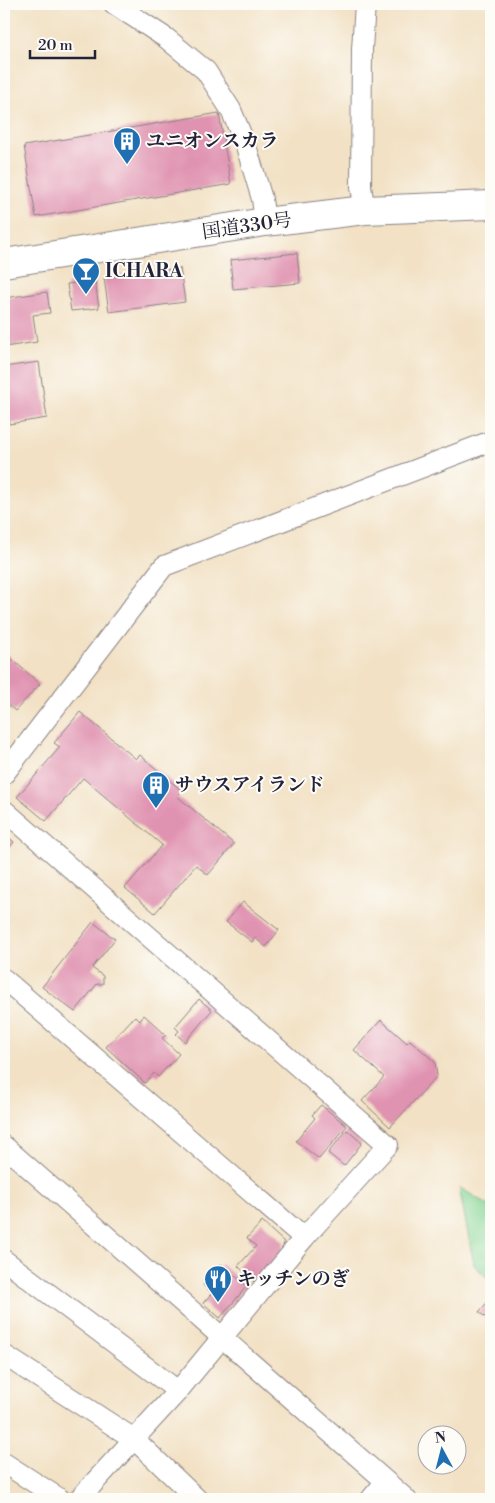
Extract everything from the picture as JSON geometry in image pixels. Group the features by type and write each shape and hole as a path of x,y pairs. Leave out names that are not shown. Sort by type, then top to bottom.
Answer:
{"highway":[{"name":"国道330号","path":"4,263 265,222 365,210 491,205"}],"street":[{"path":"114,4 166,38 206,71 231,110 246,146 262,199 265,222"},
{"path":"365,4 362,49 361,187 365,210"},
{"path":"4,774 164,566 491,441"},
{"path":"4,810 388,1145 304,1238 178,1391 79,1499"},
{"path":"4,979 304,1238"},
{"path":"4,1146 384,1482 406,1499"},
{"path":"4,1260 178,1391"},
{"path":"4,1355 134,1439 197,1499"},
{"path":"4,1463 60,1499"},
{"path":"370,1499 384,1482"}],"green space":[{"path":"459,1187 491,1207 491,1281 474,1265"}],"building":[{"name":"ユニオンスカラ","path":"219,113 231,184 36,217 24,146"},
{"path":"297,253 300,283 233,289 230,260"},
{"path":"180,268 185,302 109,312 104,278"},
{"path":"95,281 99,308 71,311 67,284"},
{"path":"47,292 50,313 33,315 37,342 5,347 4,298"},
{"path":"39,362 47,418 9,424 4,385 4,367"},
{"path":"4,652 40,684 15,711 4,701"},
{"name":"サウスアイランド","path":"80,712 136,759 140,755 182,791 177,796 234,844 208,875 196,865 155,913 125,888 162,845 83,778 46,821 17,797 60,747 54,743"},
{"path":"4,833 14,842 4,854"},
{"path":"243,902 279,930 266,947 255,938 252,942 226,922"},
{"path":"93,922 115,939 92,968 103,976 103,984 97,984 75,1012 42,987"},
{"path":"199,999 212,1010 185,1042 176,1034 179,1031 175,1027"},
{"path":"144,1015 166,1035 162,1038 179,1054 158,1077 154,1073 145,1083 106,1047 135,1016 140,1021"},
{"path":"381,1020 407,1043 410,1040 435,1062 437,1076 390,1127 362,1101 384,1077 354,1050"},
{"path":"321,1105 347,1126 319,1159 296,1141 315,1118 312,1115"},
{"path":"347,1130 362,1143 344,1166 328,1153"},
{"path":"262,1222 284,1242 282,1252 254,1282 238,1266 256,1246 247,1238"},
{"path":"221,1264 247,1286 220,1318 203,1303 212,1293 203,1285"},
{"path":"491,1298 491,1322 479,1312"}],"place":[{"name":"ユニオンスカラ","path":"127,165"},
{"name":"ICHARA","path":"86,295"},
{"name":"サウスアイランド","path":"156,809"},
{"name":"キッチンのぎ","path":"218,1303"}]}
